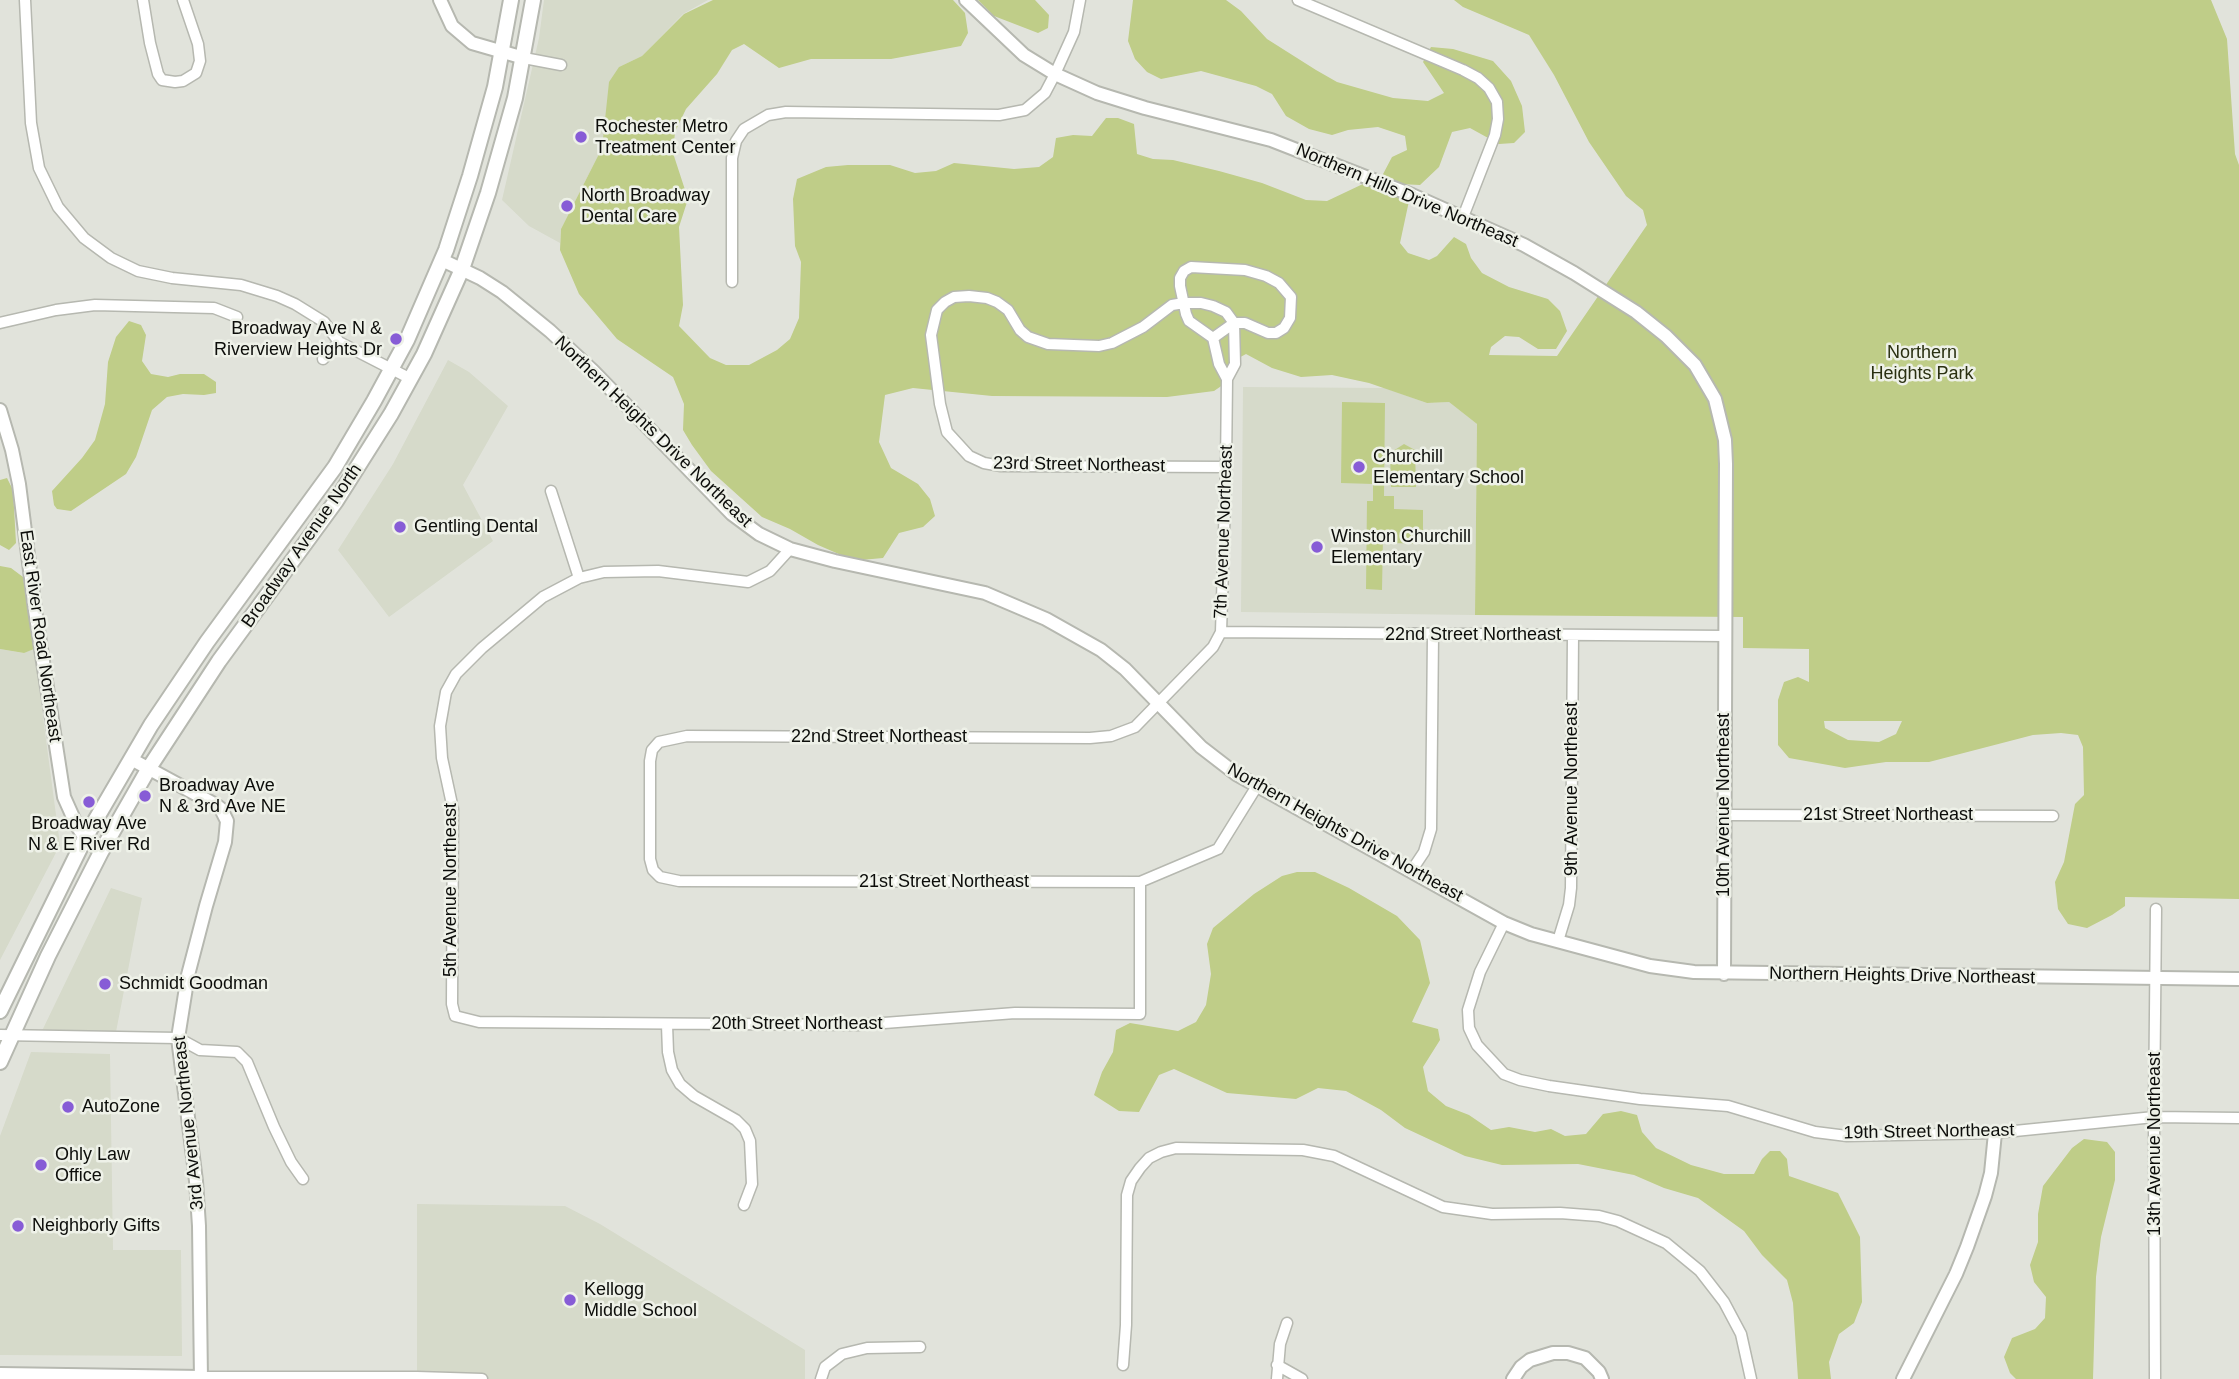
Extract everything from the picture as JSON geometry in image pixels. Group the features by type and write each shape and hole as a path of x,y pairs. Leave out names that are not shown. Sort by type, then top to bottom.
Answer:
{"main road":[{"name":"Broadway Avenue North","path":"0,1011 85,838 131,759 207,642 335,467 392,369 442,260 470,176 502,53 511,0"},
{"name":"Broadway Avenue North","path":"0,1062 6,1035 101,852 149,768 212,671 336,501 381,432 411,379 462,269 503,145 524,58 534,0"}],"street":[{"path":"25,0 35,154 50,195 74,227 96,247 125,266 138,271 172,278 241,285 295,304 324,322 339,342 411,379"},
{"path":"143,0 158,74 162,80 175,82 183,81 196,73 200,61 198,44 183,0"},
{"path":"440,0 453,26 477,46 561,65"},
{"name":"Northern Hills Drive Northeast","path":"966,0 1024,55 1055,74 1097,93 1271,140 1463,217 1524,245 1610,294 1674,343 1707,382 1721,419 1726,452 1725,636"},
{"path":"732,282 732,158 736,141 750,124 768,115 786,112 1013,114 1025,110 1045,93 1055,74 1074,32 1080,0"},
{"path":"1298,0 1463,70 1489,88 1497,102 1497,127 1463,217"},
{"name":"Northern Heights Drive Northeast","path":"442,260 502,292 550,331 593,371 732,514 759,534 790,549 835,561 985,593 1046,619 1101,650 1125,669 1214,758 1257,786 1504,923 1558,942 1679,971 1724,974 2239,979"},
{"path":"1213,338 1234,323 1245,323 1268,333 1276,333 1284,328 1290,318 1291,297 1279,283 1266,276 1235,268 1191,267 1184,271 1180,278 1189,321 1213,338 1219,364 1227,379"},
{"name":"23rd Street Northeast","path":"1184,303 1172,305 1123,339 1099,346 1037,342 1020,330 1008,310 997,302 978,297 954,297 937,310 932,323 932,348 942,418 947,432 969,456 1001,466 1226,467"},
{"path":"1184,303 1213,306 1226,312 1234,323 1235,364 1227,379"},
{"path":"0,323 56,310 95,305 214,309 237,317"},
{"path":"323,359 339,342"},
{"name":"7th Avenue Northeast","path":"1160,704 1213,647 1221,632 1227,379"},
{"name":"East River Road Northeast","path":"0,410 6,449 23,510 35,610 64,797 71,817 85,838 101,852"},
{"path":"551,491 579,578"},
{"name":"5th Avenue Northeast","path":"455,1016 452,1004 453,809 440,740 440,726 443,701 456,674 482,648 543,597 579,578 604,572 658,570 748,582 770,571 790,549"},
{"name":"22nd Street Northeast","path":"1221,632 1725,636"},
{"path":"1412,870 1424,852 1431,829 1433,635"},
{"name":"9th Avenue Northeast","path":"1558,942 1571,888 1573,635"},
{"name":"10th Avenue Northeast","path":"1724,974 1725,636"},
{"name":"22nd Street Northeast","path":"649,810 652,750 659,742 670,738 1090,738 1123,733 1135,727 1160,704"},
{"name":"3rd Avenue Northeast","path":"131,759 216,805 227,821 225,842 205,906 188,975 178,1038 198,1215 201,1378"},
{"name":"21st Street Northeast","path":"649,810 650,859 653,870 669,881 1140,882 1218,849 1257,786"},
{"name":"21st Street Northeast","path":"1724,815 2053,816"},
{"name":"20th Street Northeast","path":"455,1016 480,1022 858,1025 1015,1013 1140,1014 1140,882"},
{"name":"13th Avenue Northeast","path":"2155,1379 2156,909"},
{"name":"19th Street Northeast","path":"1504,923 1480,972 1468,1010 1469,1028 1476,1045 1504,1074 1549,1087 1640,1099 1728,1105 1815,1132 1847,1136 1995,1133 2154,1117 2239,1118"},
{"path":"667,1025 668,1052 672,1070 680,1084 694,1096 736,1120 745,1129 750,1141 752,1184 744,1205"},
{"path":"6,1035 178,1038 200,1050 237,1052 247,1062 274,1127 291,1162 303,1179"},
{"path":"1903,1379 1956,1275 1967,1247 1985,1196 1995,1133"},
{"path":"1122,1365 1126,1325 1127,1195 1131,1181 1140,1168 1149,1158 1177,1148 1303,1150 1334,1156 1443,1207 1492,1214 1560,1213 1599,1216 1618,1221 1667,1243 1700,1271 1724,1301 1741,1334 1751,1379"},
{"path":"1277,1379 1280,1344 1287,1323"},
{"path":"821,1379 825,1367 842,1354 867,1348 920,1347"},
{"path":"1513,1379 1530,1360 1553,1353 1568,1353 1585,1358 1602,1379"},
{"path":"1278,1365 1302,1379"},
{"path":"0,1374 48,1377 482,1379"}],"shaded area":[{"path":"544,0 708,0 683,14 642,56 619,67 602,148 561,229 560,243 529,226 502,200 539,38"},
{"path":"448,360 469,372 508,406 463,485 493,541 389,617 338,550 393,464"},
{"name":"Churchill Elementary School","path":"1243,387 1385,388 1427,403 1449,402 1477,424 1475,615 1241,612"},
{"path":"0,649 23,653 34,649 60,845 0,960"},
{"path":"111,888 142,898 115,1037 40,1035"},
{"path":"31,1052 110,1054 113,1250 181,1250 182,1356 0,1355 0,1136"},
{"name":"Kellogg Middle School","path":"417,1204 565,1206 600,1224 805,1350 805,1379 417,1379"}],"green space":[{"name":"Northern Heights Park","path":"713,0 953,0 965,13 968,33 961,46 891,59 811,59 779,68 744,44 732,50 717,74 686,109 675,132 673,153 688,199 679,227 683,305 679,326 710,358 726,365 749,365 777,350 790,339 799,318 801,262 795,246 793,199 797,179 826,167 848,165 890,165 915,173 936,171 954,163 1014,169 1039,167 1053,157 1056,138 1092,136 1106,118 1118,118 1134,124 1137,154 1153,159 1173,160 1219,171 1262,183 1306,200 1327,201 1365,183 1409,201 1400,243 1408,253 1429,260 1437,256 1454,237 1466,244 1471,258 1482,273 1509,287 1548,299 1560,311 1567,331 1556,349 1538,349 1519,337 1505,336 1491,347 1489,355 1557,356 1647,225 1643,210 1626,196 1589,142 1554,75 1529,35 1463,7 1454,0 2211,0 2227,39 2235,154 2239,165 2239,899 2125,897 2125,906 2087,928 2068,924 2058,909 2055,882 2064,862 2075,804 2084,795 2083,747 2078,735 2033,735 1929,762 1886,762 1845,768 1789,758 1778,745 1778,700 1784,682 1798,677 1809,682 1809,649 1743,648 1743,617 1475,615 1477,424 1449,402 1427,403 1369,383 1332,375 1301,377 1272,368 1246,354 1233,361 1233,378 1214,391 1167,397 992,396 913,388 885,395 879,442 891,468 918,484 930,499 935,516 923,527 899,533 883,558 861,560 841,555 762,517 711,471 692,445 683,430 684,404 673,377 617,339 579,294 560,250 561,229 602,148 609,82 619,67 642,56 684,14","holes":["1824,721 1902,721 1896,734 1879,742 1848,740 1825,728"]},
{"path":"978,0 1035,0 1049,15 1048,28 1038,33 994,16"},
{"path":"1133,0 1226,0 1241,11 1267,39 1316,70 1337,82 1393,98 1428,101 1444,93 1423,62 1431,47 1453,49 1493,61 1511,81 1522,106 1525,132 1514,143 1499,144 1470,128 1452,132 1439,167 1420,185 1400,184 1382,176 1392,157 1407,150 1405,136 1378,127 1348,130 1332,135 1309,129 1286,116 1272,94 1256,86 1201,71 1161,79 1147,72 1135,59 1128,41"},
{"path":"129,321 141,325 146,335 142,361 151,374 168,377 204,374 216,382 216,393 167,397 152,410 136,457 126,474 71,511 57,509 52,491 95,440 105,404 108,362 116,337"},
{"path":"1342,402 1385,403 1384,496 1394,496 1394,509 1423,510 1423,544 1393,543 1393,536 1383,536 1382,590 1366,589 1367,501 1373,501 1373,484 1341,483"},
{"path":"1404,444 1415,450 1416,487 1391,487 1390,453"},
{"path":"7,478 13,490 16,543 9,550 0,545 0,480"},
{"path":"0,566 11,568 23,577 34,649 24,653 0,649"},
{"path":"1297,872 1315,872 1349,888 1397,916 1420,940 1430,983 1412,1022 1438,1029 1440,1040 1423,1067 1428,1091 1446,1106 1469,1115 1491,1130 1509,1127 1535,1132 1551,1129 1565,1136 1586,1134 1603,1114 1621,1111 1637,1115 1642,1132 1656,1148 1691,1165 1724,1174 1754,1174 1770,1151 1780,1151 1787,1159 1789,1176 1838,1193 1860,1237 1862,1302 1854,1323 1839,1334 1829,1362 1831,1379 1798,1379 1793,1303 1787,1280 1762,1255 1744,1231 1698,1198 1634,1175 1578,1164 1502,1165 1465,1156 1405,1128 1381,1110 1346,1091 1318,1088 1296,1099 1227,1093 1174,1069 1159,1075 1139,1112 1119,1111 1094,1095 1113,1052 1116,1030 1130,1023 1178,1031 1196,1022 1206,1005 1211,974 1207,944 1213,928 1254,894 1282,876"},
{"path":"2084,1139 2107,1142 2115,1152 2115,1180 2101,1237 2096,1277 2093,1379 2016,1379 2010,1373 2004,1357 2012,1338 2035,1329 2045,1318 2046,1297 2034,1282 2030,1265 2038,1242 2038,1214 2043,1186 2072,1148"}],"place":[{"name":"Rochester Metro Treatment Center","path":"581,137"},
{"name":"North Broadway Dental Care","path":"567,206"},
{"name":"Broadway Ave N & Riverview Heights Dr","path":"396,339"},
{"name":"Churchill Elementary School","path":"1359,467"},
{"name":"Gentling Dental","path":"400,527"},
{"name":"Winston Churchill Elementary","path":"1317,547"},
{"name":"Broadway Ave N & 3rd Ave NE","path":"145,796"},
{"name":"Broadway Ave N & E River Rd","path":"89,802"},
{"name":"Schmidt Goodman","path":"105,984"},
{"name":"AutoZone","path":"68,1107"},
{"name":"Ohly Law Office","path":"41,1165"},
{"name":"Neighborly Gifts","path":"18,1226"},
{"name":"Kellogg Middle School","path":"570,1300"}]}
